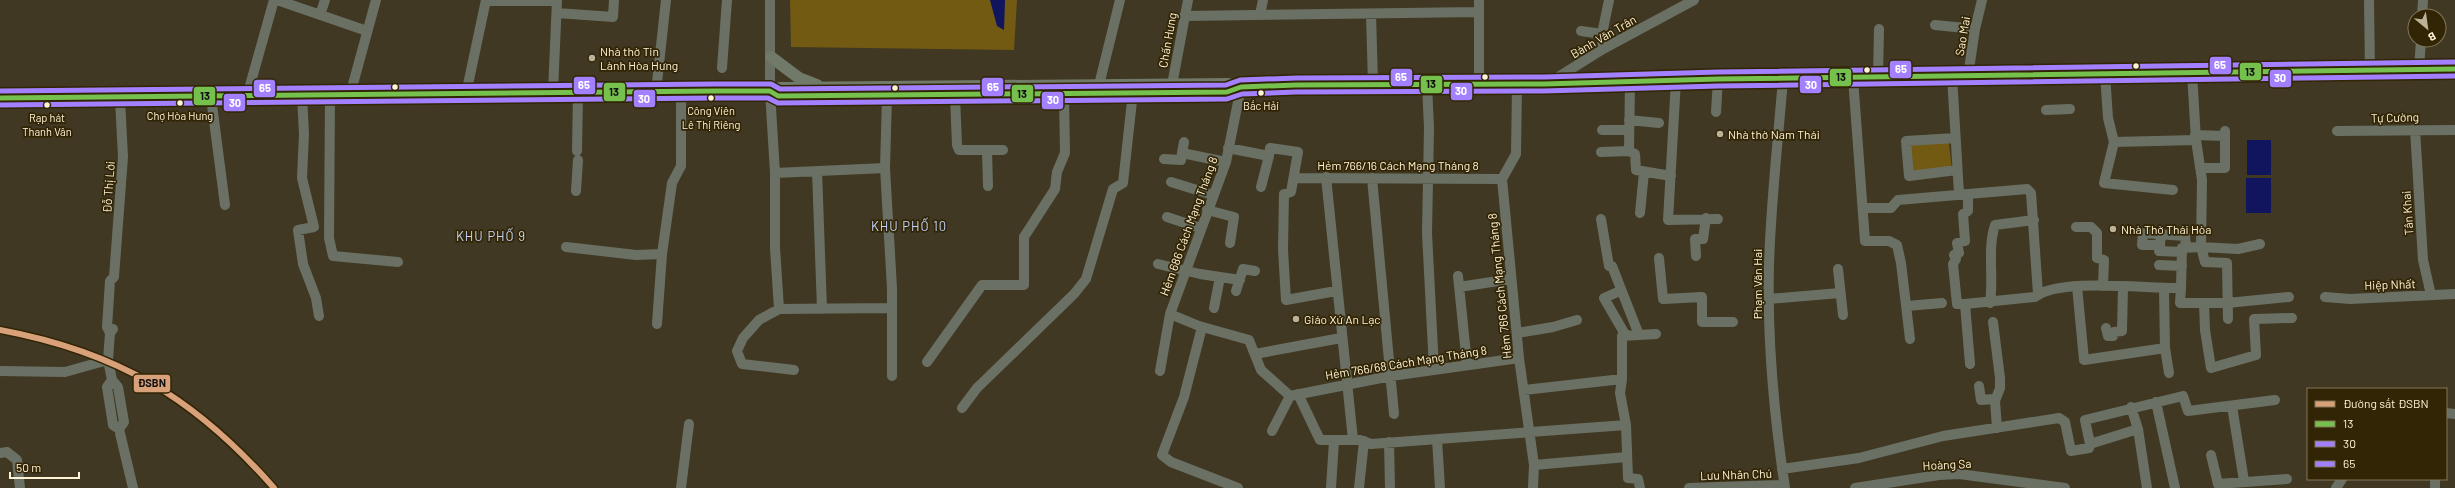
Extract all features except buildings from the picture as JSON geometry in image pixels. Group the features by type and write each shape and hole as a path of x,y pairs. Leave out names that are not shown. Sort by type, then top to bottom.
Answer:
{"main road":[{"path":"771,57 799,78 822,87"},
{"path":"0,98 120,99 211,96 770,91 780,88 959,84 1228,84 1241,87 1373,84 1547,84 1718,79 2455,69"},
{"path":"770,91 778,96 955,96 1133,92 1227,92 1241,87"}],"street":[{"path":"247,96 274,0"},
{"path":"277,0 367,31"},
{"path":"320,15 325,0"},
{"path":"350,95 376,0"},
{"path":"466,94 486,0 557,0 553,92"},
{"path":"557,13 613,17 614,0"},
{"path":"656,92 666,0"},
{"path":"722,68 727,0"},
{"path":"770,0 770,91 775,173 775,248 779,309"},
{"path":"1099,85 1120,0"},
{"name":"Chấn Hưng","path":"1172,85 1188,0"},
{"path":"1260,15 1263,0"},
{"path":"1479,0 1480,84"},
{"path":"1603,49 1602,34 1609,0"},
{"name":"Bành Văn Trân","path":"1547,84 1603,49 1694,0"},
{"name":"Sao Mai","path":"1968,76 1975,29 1982,0"},
{"path":"2369,0 2370,71"},
{"path":"1184,16 1479,12"},
{"path":"1371,14 1373,84"},
{"path":"1935,25 1975,29"},
{"path":"1878,78 1879,29"},
{"path":"1582,31 1602,34"},
{"path":"2420,69 2421,48"},
{"path":"2192,73 2195,137 2200,168 2202,247 2205,262 2227,263 2228,319"},
{"path":"2105,74 2108,118 2114,142 2104,183 2173,190"},
{"path":"1952,76 1957,170 1968,211 1963,214 1965,241 1957,243 1959,253 1954,255 1956,259 1953,264 1957,304 1990,303 2077,286 2164,289 2181,288"},
{"path":"1853,78 1864,208 1865,241 1889,241 1897,245 1910,339"},
{"path":"1716,112 1718,79"},
{"name":"Phạm Văn Hai","path":"1783,79 1771,231 1769,299 1774,395 1785,487"},
{"path":"1676,80 1668,220 1706,218 1718,219"},
{"path":"1629,151 1630,82"},
{"path":"1428,84 1429,298 1434,369"},
{"path":"1502,179 1516,154 1517,84"},
{"name":"Hẻm 686 Cách Mạng Tháng 8","path":"1241,87 1226,162 1200,228 1170,314 1202,327 1249,340 1261,370 1294,395 1320,440 1334,441"},
{"path":"576,191 578,92"},
{"path":"657,324 662,254 672,183 681,166 681,92"},
{"path":"962,408 977,388 1074,294 1086,279 1113,189 1123,183 1133,92"},
{"path":"927,362 982,285 1024,285 1024,237 1055,189 1057,172 1064,153 1064,94"},
{"path":"330,95 328,238 333,256 398,262"},
{"path":"211,96 225,205"},
{"path":"302,96 302,178 314,226 299,229 298,232 303,264 316,298 319,316"},
{"path":"887,96 885,168 892,308 892,376"},
{"path":"955,96 957,145 959,150 1003,150"},
{"name":"Đỗ Thị Lời","path":"120,99 123,157 114,277 117,282 114,326 110,333 109,363 112,380 118,387 124,422 119,429 133,488"},
{"path":"2046,110 2070,109"},
{"path":"1602,130 1629,125 1659,123"},
{"name":"Tự Cường","path":"2337,131 2415,129 2455,130"},
{"name":"Tân Khai","path":"2415,129 2423,260 2431,295"},
{"path":"2114,142 2225,134 2224,168 2200,168"},
{"path":"1955,138 1906,141 1909,176 1957,170"},
{"path":"1164,159 1181,160 1184,142"},
{"path":"1228,148 1269,156"},
{"path":"1261,186 1270,148 1298,152 1291,192 1284,194 1283,250 1286,300 1336,291"},
{"path":"987,151 988,186"},
{"path":"1601,152 1629,151 1635,154 1636,170 1671,176"},
{"path":"1182,153 1226,162"},
{"path":"775,173 885,168"},
{"path":"817,171 822,309"},
{"path":"1640,213 1644,172"},
{"name":"Hẻm 766/16 Cách Mạng Tháng 8","path":"1294,178 1502,179"},
{"path":"1326,178 1336,291 1353,440"},
{"path":"1372,178 1394,414"},
{"name":"Hẻm 766 Cách Mạng Tháng 8","path":"1502,179 1516,333 1534,465 1533,488"},
{"path":"1171,182 1213,195"},
{"path":"1864,208 1891,208 1898,200 2027,189 2031,193 2034,220 2038,294"},
{"path":"1207,210 1234,217 1230,243"},
{"path":"1167,217 1200,228"},
{"path":"1696,256 1695,239 1703,239 1706,218"},
{"path":"1601,219 1611,266 1639,335"},
{"path":"1990,303 1993,283 1992,234 1995,225 2034,220"},
{"path":"2076,227 2091,228 2097,233 2097,258 2104,260 2103,286"},
{"path":"2161,233 2185,236 2180,303 2227,302 2289,297"},
{"path":"2160,251 2184,250 2202,247 2238,249 2260,244"},
{"path":"566,247 636,256 662,254"},
{"path":"1660,258 1663,299 1702,297 1702,322 1733,322"},
{"path":"1158,264 1185,271 1240,280"},
{"path":"2159,265 2182,266"},
{"path":"1236,291 1243,269 1255,270"},
{"path":"1838,269 1843,315"},
{"path":"1458,276 1467,364"},
{"path":"1214,308 1220,277"},
{"path":"1459,288 1511,279"},
{"path":"2077,286 2084,360 2164,348"},
{"path":"2106,328 2108,336 2113,336 2114,332 2122,331 2123,287"},
{"path":"2164,289 2164,348 2169,373"},
{"path":"1620,291 1604,298 1626,336"},
{"path":"1769,299 1840,293"},
{"name":"Hiệp Nhất","path":"2325,297 2350,299 2455,294"},
{"path":"1906,306 1942,302"},
{"path":"2204,303 2205,330 2210,368 2256,354 2254,319 2292,318"},
{"path":"1965,304 1970,364"},
{"path":"794,370 742,364 737,351 743,338 759,320 779,309 892,308"},
{"path":"1160,371 1170,314"},
{"path":"1516,333 1553,327 1577,320"},
{"path":"1993,322 2000,380 2000,388 1995,401 1997,428"},
{"path":"1202,327 1184,397 1162,455 1163,458 1238,488"},
{"path":"1640,488 1638,479 1628,478 1626,425 1620,393 1622,379 1622,336 1656,334"},
{"path":"1255,354 1341,338"},
{"name":"Hẻm 766/68 Cách Mạng Tháng 8","path":"1294,395 1346,383 1467,364 1519,358"},
{"path":"0,372 65,372 109,363 119,371"},
{"path":"1524,390 1622,379"},
{"path":"1979,386 1981,400 1993,399 1995,401"},
{"path":"1272,431 1294,395"},
{"path":"2090,444 2085,420 2131,407 2183,396 2188,411 2275,400"},
{"path":"2156,402 2174,488"},
{"path":"2232,406 2244,480"},
{"path":"2131,407 2138,429 2147,488"},
{"path":"1782,469 1859,458 1943,436 2058,418 2065,422 2071,451 2089,448 2090,444 2138,429"},
{"path":"681,488 689,424"},
{"path":"1331,488 1334,441 1353,440 1364,441 1371,444 1626,425"},
{"path":"1437,439 1440,488"},
{"path":"1359,488 1364,441"},
{"path":"1389,442 1390,488"},
{"path":"0,453 7,452 17,460 20,488"},
{"path":"2211,455 2218,484 2244,480 2286,479"},
{"path":"1534,465 1627,457"},
{"name":"Hoàng Sa","path":"1855,488 1939,475 1959,474 2065,488"},
{"name":"Lưu Nhân Chú","path":"1689,488 1785,487"}],"shaded area":[{"path":"790,0 1017,0 1014,50 791,47"},
{"path":"990,0 1005,0 1004,30 997,26"},
{"path":"1948,136 1952,169 1912,172 1909,139"},
{"path":"2247,140 2271,140 2271,175 2247,175"},
{"path":"2246,178 2271,178 2271,213 2246,213"}],"rail line":[{"name":"ĐSBN","path":"0,330 42,339 81,351 118,366 152,384 184,404 214,428 244,456 274,488"}],"transit line":[{"name":"65","path":"0,91 714,84 771,84 780,89 1226,85 1240,80 1296,78 1544,77 1718,72 2455,62"},
{"name":"13","path":"0,98 714,91 770,91 778,96 1227,92 1241,87 1296,85 1544,84 1718,79 2455,69"},
{"name":"30","path":"0,105 714,98 768,98 778,103 1227,99 1242,94 1296,92 1544,91 1718,86 2455,76"}],"place":[{"name":"Nhà thờ Tin Lành Hòa Hưng","path":"592,58"},
{"name":"Bắc Hải","path":"1261,93"},
{"name":"Công Viên Lê Thị Riêng","path":"711,98"},
{"name":"Chợ Hòa Hưng","path":"180,103"},
{"name":"Rạp hát Thanh Vân","path":"47,105"},
{"name":"Nhà thờ Nam Thái","path":"1720,134"},
{"name":"Nhà Thờ Thái Hòa","path":"2113,229"},
{"name":"Giáo Xứ An Lạc","path":"1296,319"}],"district":[{"name":"KHU PHỐ 10","path":"909,226"},
{"name":"KHU PHỐ 9","path":"491,236"}]}
